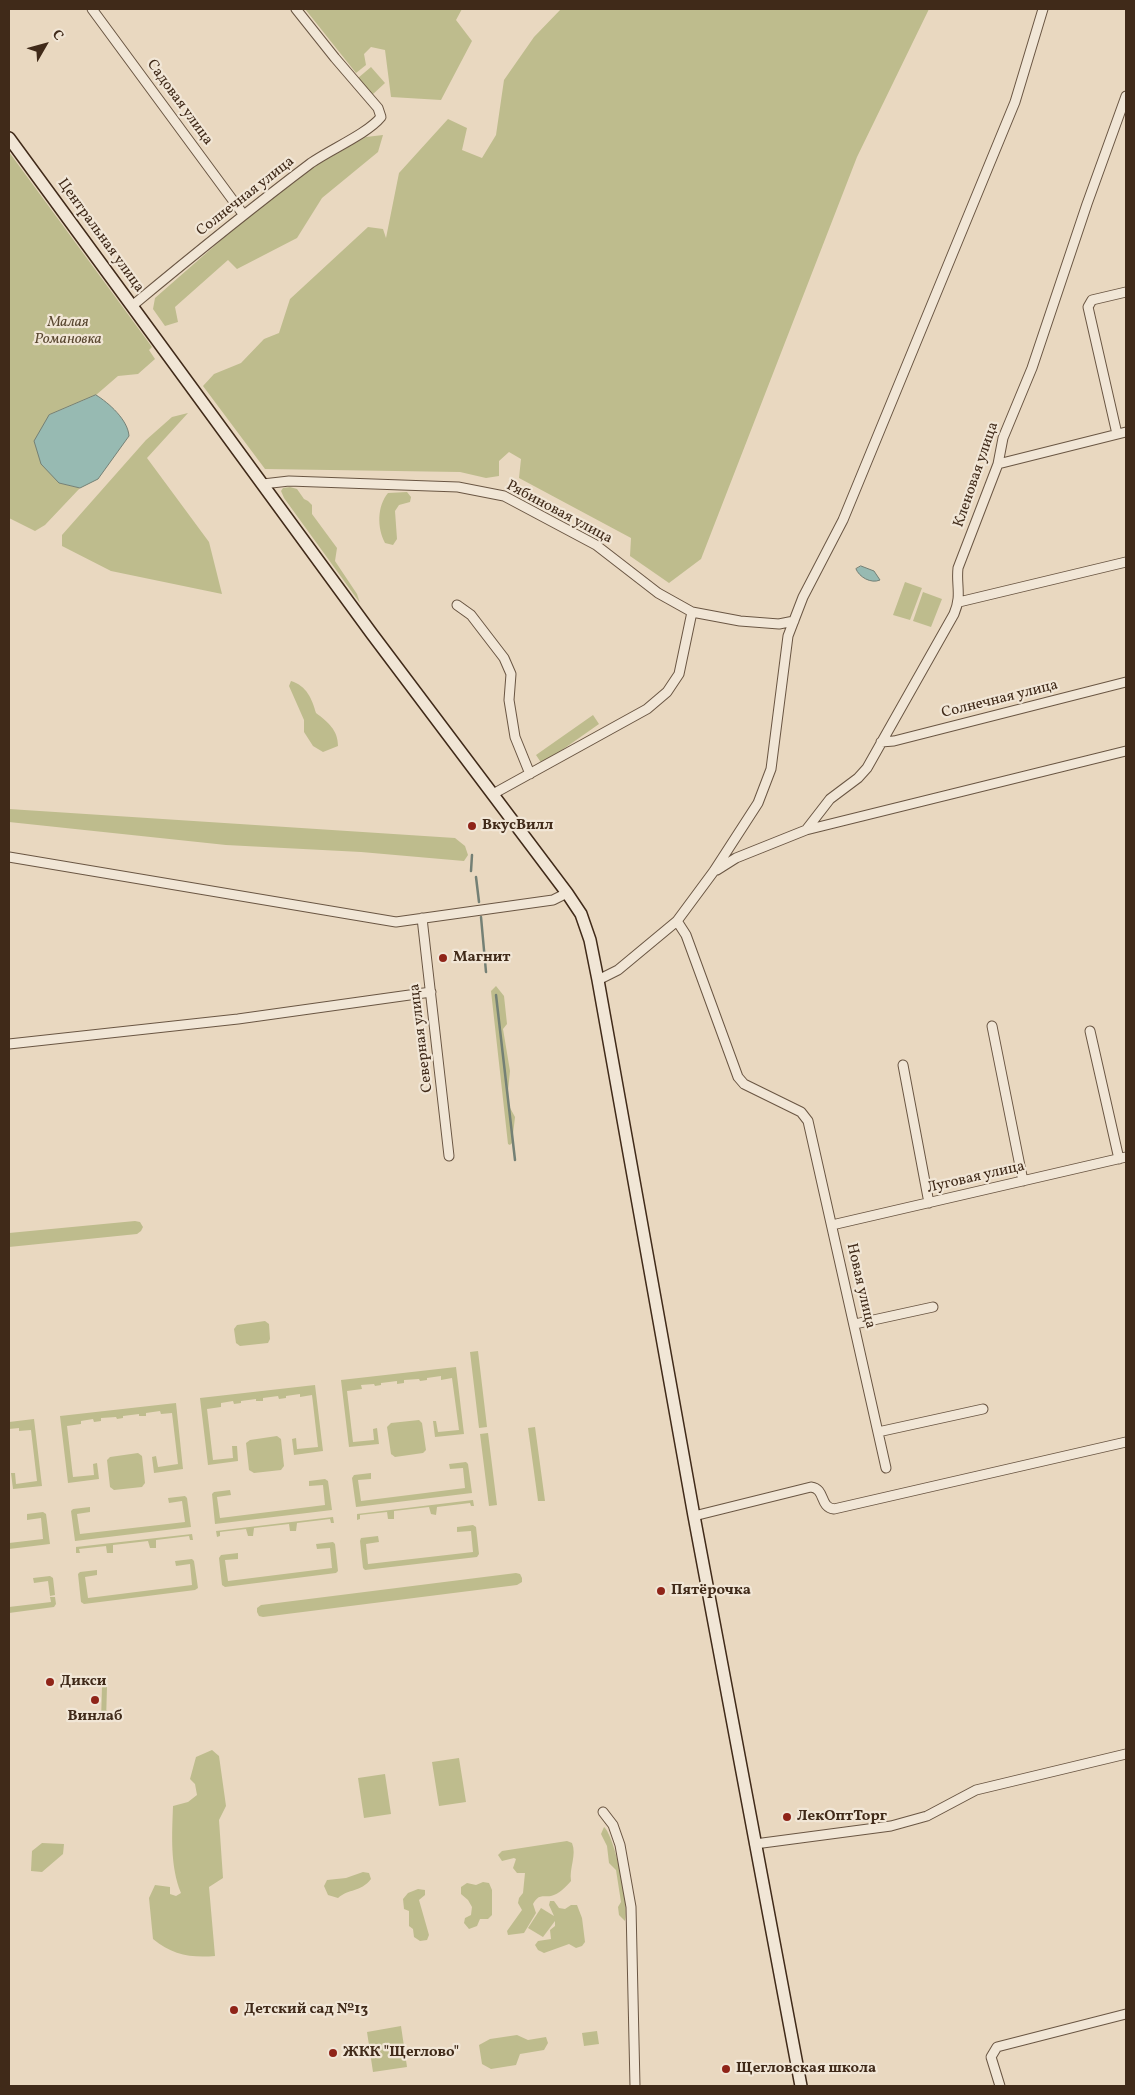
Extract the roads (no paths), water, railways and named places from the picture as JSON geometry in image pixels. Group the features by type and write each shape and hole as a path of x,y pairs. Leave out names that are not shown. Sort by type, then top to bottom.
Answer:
{"main road":[{"name":"Центральная улица","path":"9,138 372,634 581,914 590,940 598,980 694,1516 801,2086"}],"street":[{"name":"Садовая улица","path":"92,9 243,214"},
{"name":"Солнечная улица","path":"132,306 243,214 327,152 374,124 381,117 378,108 296,9"},
{"path":"598,980 618,970 677,921 714,871 758,803 771,770 788,636 804,597 843,520 1016,102 1043,9"},
{"name":"Кленовая улица","path":"959,602 958,568 998,464 1003,438 1032,368 1087,204 1126,96"},
{"path":"998,464 1122,433 1088,307 1092,300 1126,292"},
{"name":"Рябиновая улица","path":"263,484 289,481 458,487 504,496 596,545 658,593 692,612 740,621 778,624 794,621"},
{"path":"806,830 830,799 858,778 867,768 959,602 1126,562"},
{"path":"457,606 471,615 504,658 511,674 509,700 515,737 530,774"},
{"path":"493,794 647,709 667,692 679,674 692,612"},
{"name":"Солнечная улица","path":"881,742 894,741 1126,682"},
{"path":"714,871 736,858 806,830 1126,752"},
{"path":"9,857 396,922 553,900 567,893"},
{"name":"Северная улица","path":"422,918 449,1156"},
{"name":"Новая улица","path":"677,921 686,935 738,1077 744,1084 801,1112 808,1122 886,1468"},
{"path":"9,1044 238,1019 431,992"},
{"path":"992,1026 1023,1181"},
{"path":"1090,1031 1123,1158"},
{"path":"903,1066 929,1203"},
{"name":"Луговая улица","path":"832,1224 1123,1158"},
{"path":"855,1324 932,1307"},
{"path":"878,1432 983,1409"},
{"path":"694,1516 811,1486 821,1492 824,1505 834,1509 1126,1442"},
{"path":"755,1844 890,1826 927,1816 976,1790 1126,1754"},
{"path":"602,1812 613,1825 620,1844 631,1907 635,2086"},
{"path":"1000,2086 991,2057 997,2047 1126,2014"}],"water":[{"path":"96,395 112,407 122,418 129,436 98,479 80,488 59,483 41,464 34,441 49,415"},
{"path":"861,566 874,571 880,580 873,581 863,577 856,569"}],"waterway":[{"path":"471,871 472,855"},
{"path":"476,877 479,902"},
{"path":"481,917 486,972"},
{"path":"496,995 515,1160"}],"place":[{"name":"ВкусВилл","path":"472,826"},
{"name":"Магнит","path":"443,958"},
{"name":"Пятёрочка","path":"661,1591"},
{"name":"Дикси","path":"50,1682"},
{"name":"Винлаб","path":"95,1700"},
{"name":"ЛекОптТорг","path":"787,1817"},
{"name":"Детский сад №13","path":"234,2010"},
{"name":"ЖКК \"Щеглово\"","path":"333,2053"},
{"name":"Щегловская школа","path":"726,2069"}],"park label":[{"name":"Малая Романовка","path":"68,332"}]}
